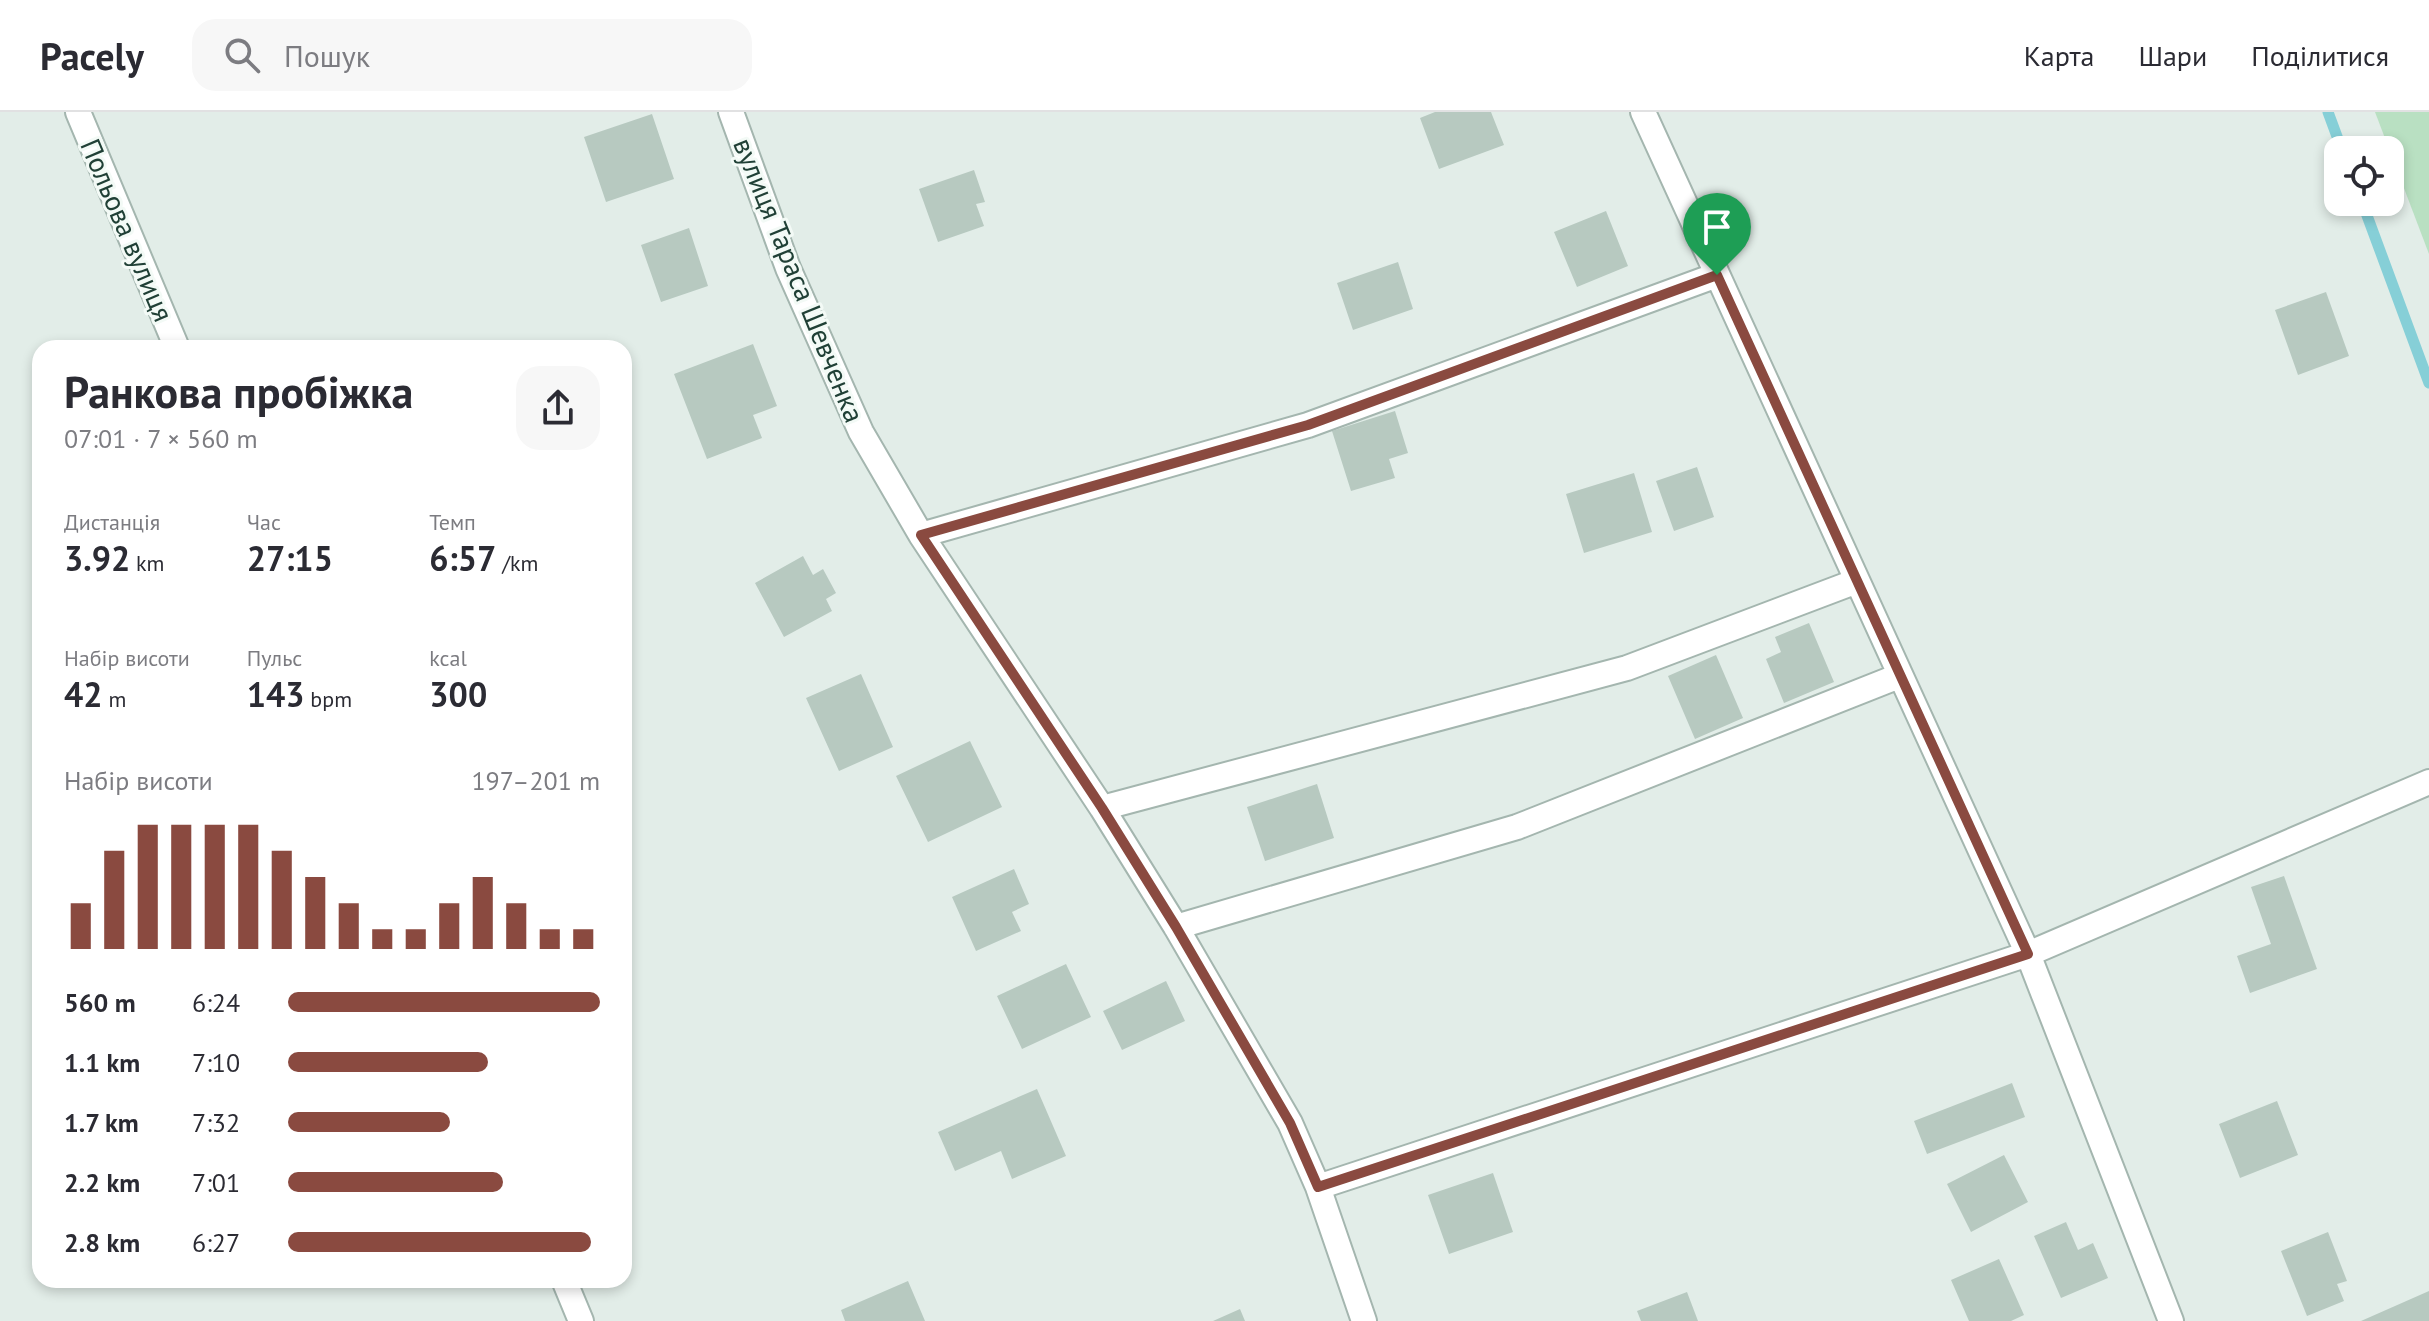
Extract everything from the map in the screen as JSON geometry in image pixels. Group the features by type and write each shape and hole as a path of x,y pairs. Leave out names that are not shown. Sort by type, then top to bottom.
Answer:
{"street":[{"name":"Польова вулиця","path":"78,112 174,340"},
{"name":"вулиця Тараса Шевченка","path":"731,112 788,268 861,432 921,535 1102,808 1176,927 1290,1123 1318,1187 1364,1321"},
{"path":"1643,112 2028,954 2171,1321"},
{"path":"921,535 1308,425 1717,275"},
{"path":"1102,808 1627,668 1857,581"},
{"path":"1176,927 1517,827 1899,676"},
{"path":"1318,1187 2028,954 2429,782"},
{"path":"567,1288 581,1321"}],"green space":[{"path":"2375,112 2429,112 2429,254 2404,188 2404,136 2384,136"}],"building":[{"path":"1435,112 1491,112 1504,145 1439,169 1420,118"},
{"path":"652,114 674,179 606,202 584,137"},
{"path":"974,170 985,202 976,204 984,226 938,242 919,189"},
{"path":"1606,211 1628,266 1577,287 1554,232"},
{"path":"689,228 708,286 661,302 641,245"},
{"path":"1398,262 1413,309 1353,330 1337,283"},
{"path":"2326,292 2349,356 2298,375 2275,310"},
{"path":"753,344 777,406 753,415 762,438 707,459 674,374"},
{"path":"1395,411 1408,453 1389,459 1395,478 1351,491 1332,431"},
{"path":"1697,467 1714,517 1674,531 1656,481"},
{"path":"1634,473 1652,532 1584,553 1566,494"},
{"path":"803,556 813,575 823,569 836,593 826,599 832,611 784,637 755,583"},
{"path":"1809,623 1834,682 1784,703 1766,659 1781,652 1775,637"},
{"path":"1716,655 1743,718 1695,739 1668,676"},
{"path":"861,674 893,747 839,771 806,698"},
{"path":"970,741 1002,807 928,842 896,776"},
{"path":"1317,784 1334,838 1265,861 1247,807"},
{"path":"1014,869 1029,904 1012,912 1021,931 976,951 952,897"},
{"path":"2284,876 2317,969 2250,993 2237,956 2271,944 2251,887"},
{"path":"1066,964 1091,1017 1022,1049 997,996"},
{"path":"1166,981 1185,1021 1122,1050 1103,1011"},
{"path":"2012,1083 2025,1117 1927,1154 1914,1121"},
{"path":"1037,1089 1066,1156 1012,1179 1001,1151 955,1171 938,1132"},
{"path":"2277,1101 2298,1155 2240,1178 2219,1124"},
{"path":"2004,1155 2028,1202 1971,1232 1947,1184"},
{"path":"1493,1173 1513,1232 1449,1254 1428,1195"},
{"path":"2066,1222 2078,1250 2093,1243 2108,1278 2061,1298 2034,1236"},
{"path":"2328,1232 2347,1281 2337,1284 2344,1301 2307,1316 2281,1251"},
{"path":"1999,1259 2024,1315 2011,1321 1969,1321 1951,1280"},
{"path":"908,1281 925,1321 845,1321 841,1310"},
{"path":"2429,1291 2429,1321 2361,1321"},
{"path":"1687,1292 1698,1321 1641,1321 1637,1311"},
{"path":"1240,1309 1245,1321 1213,1321"}],"waterway":[{"path":"2328,112 2337,136"},
{"path":"2367,216 2429,383"}],"route":[{"path":"1717,275 2028,954 1318,1187 1290,1123 1176,927 1102,808 921,535 1308,425 1717,275"}]}
